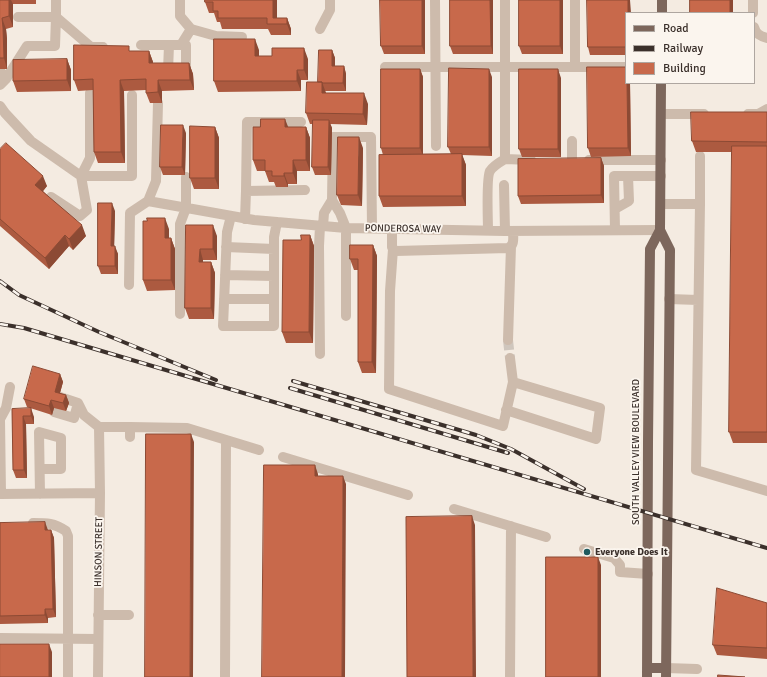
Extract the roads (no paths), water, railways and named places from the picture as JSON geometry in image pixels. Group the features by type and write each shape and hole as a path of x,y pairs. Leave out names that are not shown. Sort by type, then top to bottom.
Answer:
{"main road":[{"path":"662,0 662,12"},
{"name":"SOUTH VALLEY VIEW BOULEVARD","path":"647,673 650,249 660,230 661,84"},
{"name":"SOUTH VALLEY VIEW BOULEVARD","path":"660,230 670,250 666,673"},
{"path":"647,673 666,673"}],"street":[{"path":"3,82 27,46 55,46 56,0"},
{"path":"180,0 180,16 191,29 216,36 242,37"},
{"path":"320,29 330,10 330,0"},
{"path":"435,0 436,146"},
{"path":"505,0 505,159"},
{"path":"574,0 576,66"},
{"path":"753,0 753,12"},
{"path":"18,17 56,17 91,47 114,47"},
{"path":"180,45 191,29"},
{"path":"755,29 757,33 767,38"},
{"path":"141,45 186,45 186,70"},
{"path":"168,71 169,45"},
{"path":"385,67 625,66"},
{"path":"0,71 3,82"},
{"path":"51,197 80,216 87,210 81,176 90,158 90,94"},
{"path":"2,112 32,140 81,176 132,176 132,95"},
{"path":"129,284 130,213 148,201 156,181 158,103"},
{"path":"735,114 758,114 767,109"},
{"path":"661,114 711,114"},
{"path":"245,219 247,122 301,122"},
{"path":"320,354 319,246 324,212 332,200 333,137 371,137 372,228"},
{"path":"572,140 569,160 661,160"},
{"path":"700,156 696,470 767,491"},
{"path":"488,230 488,180 490,171 505,159 541,160"},
{"path":"616,230 614,176 661,176"},
{"path":"615,209 628,201 628,176"},
{"path":"180,314 180,224 186,208 186,177"},
{"path":"504,185 509,231 513,242 508,340"},
{"path":"246,191 305,190"},
{"path":"332,200 340,212 346,228 346,316"},
{"name":"PONDEROSA WAY","path":"148,201 245,219 346,228 509,231 660,230"},
{"path":"661,204 700,204"},
{"path":"231,216 227,232 223,326 274,326 274,237 277,222"},
{"path":"392,229 393,249 390,291 389,389 503,426 513,382 510,358"},
{"path":"393,249 396,251 508,248 512,246"},
{"path":"226,247 274,249"},
{"path":"225,275 274,276"},
{"path":"224,299 274,299"},
{"path":"669,299 698,300"},
{"path":"506,410 596,439 600,408 513,382"},
{"path":"10,387 6,408 0,419 1,494 100,493"},
{"path":"60,397 78,403 84,415 99,427 130,432 187,428 259,450"},
{"path":"54,412 74,418 78,403"},
{"name":"HINSON STREET","path":"98,677 100,493 99,427"},
{"path":"225,677 226,440"},
{"path":"283,457 363,487 392,490 408,495"},
{"path":"40,469 40,494"},
{"path":"388,500 392,490"},
{"path":"454,509 546,537"},
{"path":"22,523 51,524 66,531 68,536 68,677"},
{"path":"510,677 511,526"},
{"path":"584,549 614,558 620,565 620,572 648,574"},
{"path":"98,615 129,615"},
{"path":"0,638 98,638"},
{"path":"666,673 696,669"}],"tunnel":[{"path":"508,340 510,358"}],"railway":[{"path":"0,281 19,295 99,332 216,380"},
{"path":"0,324 24,328 767,548"},
{"path":"293,381 476,435 511,449 584,489"},
{"path":"290,388 508,453"}],"place":[{"name":"Everyone Does It","path":"587,552"}]}
